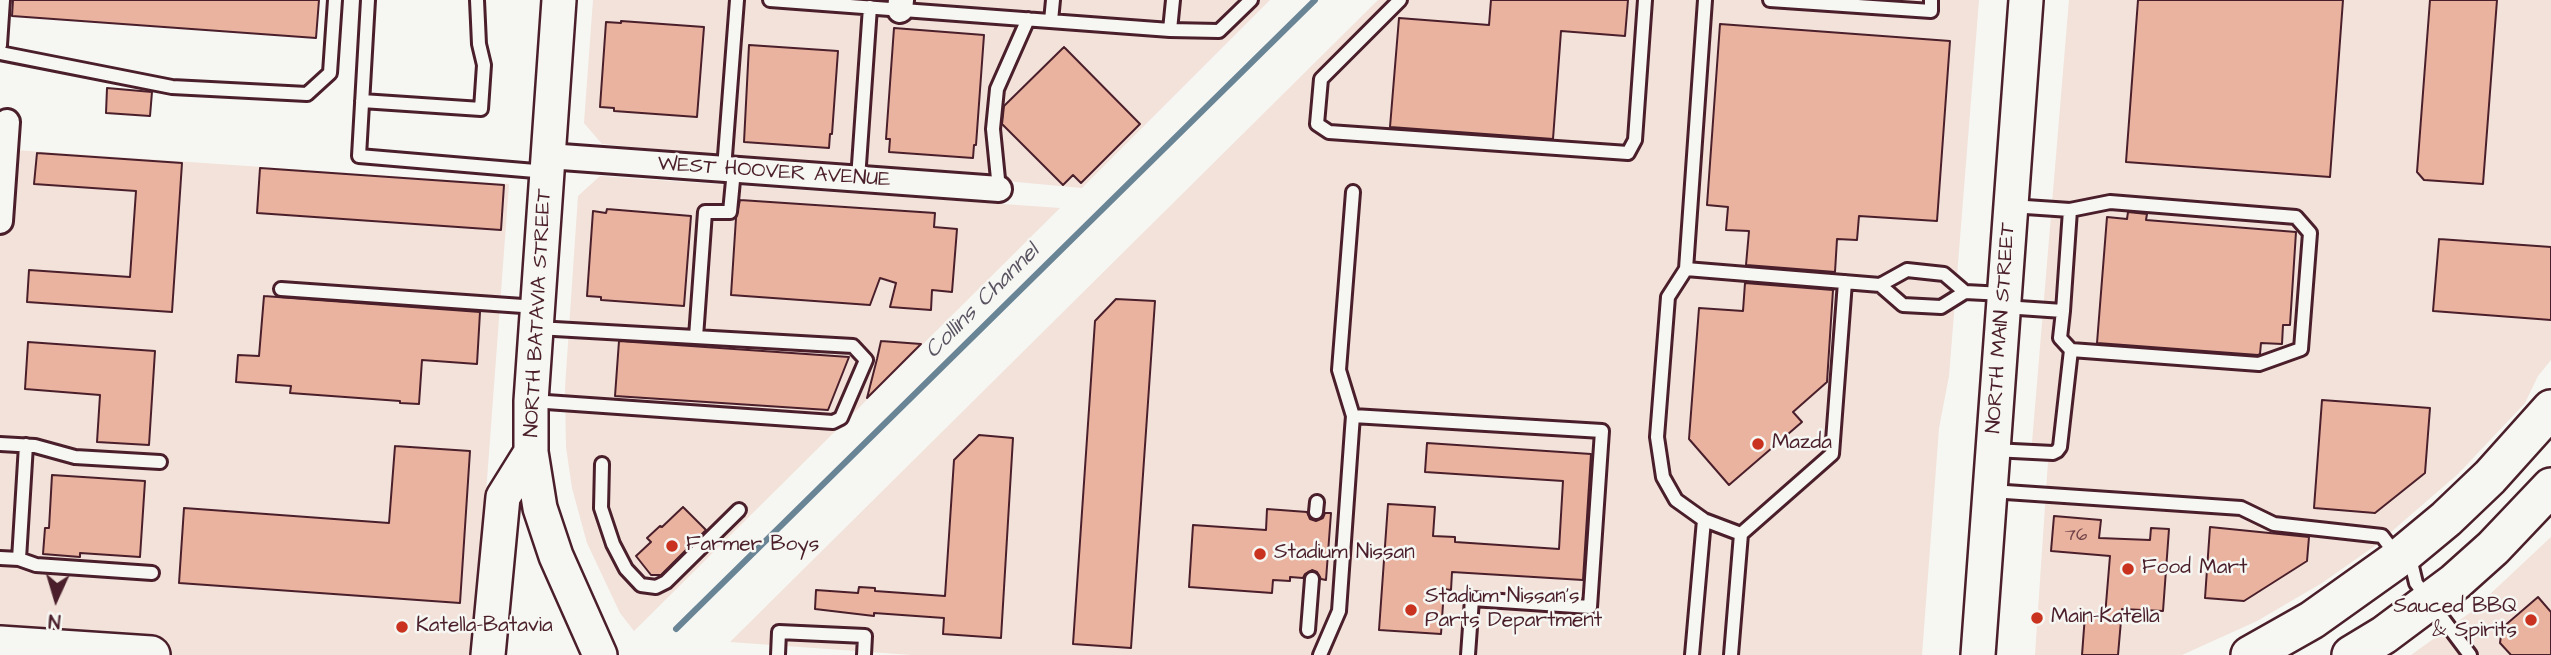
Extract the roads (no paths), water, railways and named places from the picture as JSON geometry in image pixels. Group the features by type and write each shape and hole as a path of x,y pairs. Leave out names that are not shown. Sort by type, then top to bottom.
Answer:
{"main road":[{"path":"2250,655 2312,620 2404,554 2490,477 2551,409"},
{"path":"2351,655 2430,602 2493,548 2551,487"},
{"path":"0,645 128,654"}],"street":[{"name":"NORTH BATAVIA STREET","path":"559,0 531,401 531,452 540,508 556,556 600,655"},
{"name":"NORTH MAIN STREET","path":"1978,655 2026,0"},
{"path":"0,221 3,118"},
{"name":"WEST HOOVER AVENUE","path":"547,164 729,169 999,189"},
{"path":"488,655 503,497 531,452"}],"lane":[{"path":"0,45 3,0"},
{"path":"0,52 172,87 307,94 330,73 335,0"},
{"path":"368,0 359,156 547,164"},
{"path":"362,101 481,108 484,65 479,44 477,0"},
{"path":"696,337 705,212 730,212 729,169 737,0"},
{"path":"770,0 870,8 901,5 1051,21 1219,31 1251,0"},
{"path":"1051,21 1053,0"},
{"path":"1170,30 1173,0"},
{"path":"1400,0 1321,79 1317,124 1328,132 1628,153 1635,140 1645,0"},
{"path":"1705,0 1686,269 1668,297 1657,438 1663,477 1676,500 1704,520 1741,534"},
{"path":"1770,0 1930,11 1931,0"},
{"path":"858,179 870,8"},
{"path":"999,189 993,128 996,89 1028,19"},
{"path":"1320,655 1339,611 1353,416 1339,370 1353,192"},
{"path":"2011,206 2070,210 2110,202 2296,217 2310,233 2301,349 2259,364 2071,350 2060,338 2070,210"},
{"path":"1686,269 1880,285 1907,270 1944,274 1965,292 2063,311"},
{"path":"1731,655 1741,534 1832,454 1845,282"},
{"path":"1880,285 1903,305 1941,307 1965,292"},
{"path":"281,289 696,337 853,346 866,360 841,418 833,422 531,401"},
{"path":"1993,450 2057,451 2060,447 2071,350"},
{"path":"1353,416 1602,431 1590,607 1472,599 1468,655"},
{"path":"0,444 56,450 75,457 160,462"},
{"path":"19,559 26,445"},
{"path":"603,464 601,508 613,544 633,579 649,587 666,582 739,510"},
{"path":"1990,491 2241,508 2274,524 2382,536 2404,554 2416,583 2470,655"},
{"path":"1692,655 1704,520"},
{"path":"0,558 19,559 36,565 152,573"},
{"path":"1308,630 1312,579"},
{"path":"778,655 779,632 866,636 864,655"}],"waterway":[{"name":"Collins Channel","path":"676,629 1315,0"}],"place":[{"name":"Mazda","path":"1758,444"},
{"name":"Farmer Boys","path":"672,546"},
{"name":"Stadium Nissan","path":"1260,554"},
{"name":"Food Mart","path":"2128,569"},
{"name":"Stadium Nissan's Parts Department","path":"1411,610"},
{"name":"Main-Katella","path":"2037,618"},
{"name":"Sauced BBQ & Spirits","path":"2531,620"},
{"name":"Katella-Batavia","path":"402,627"}]}
